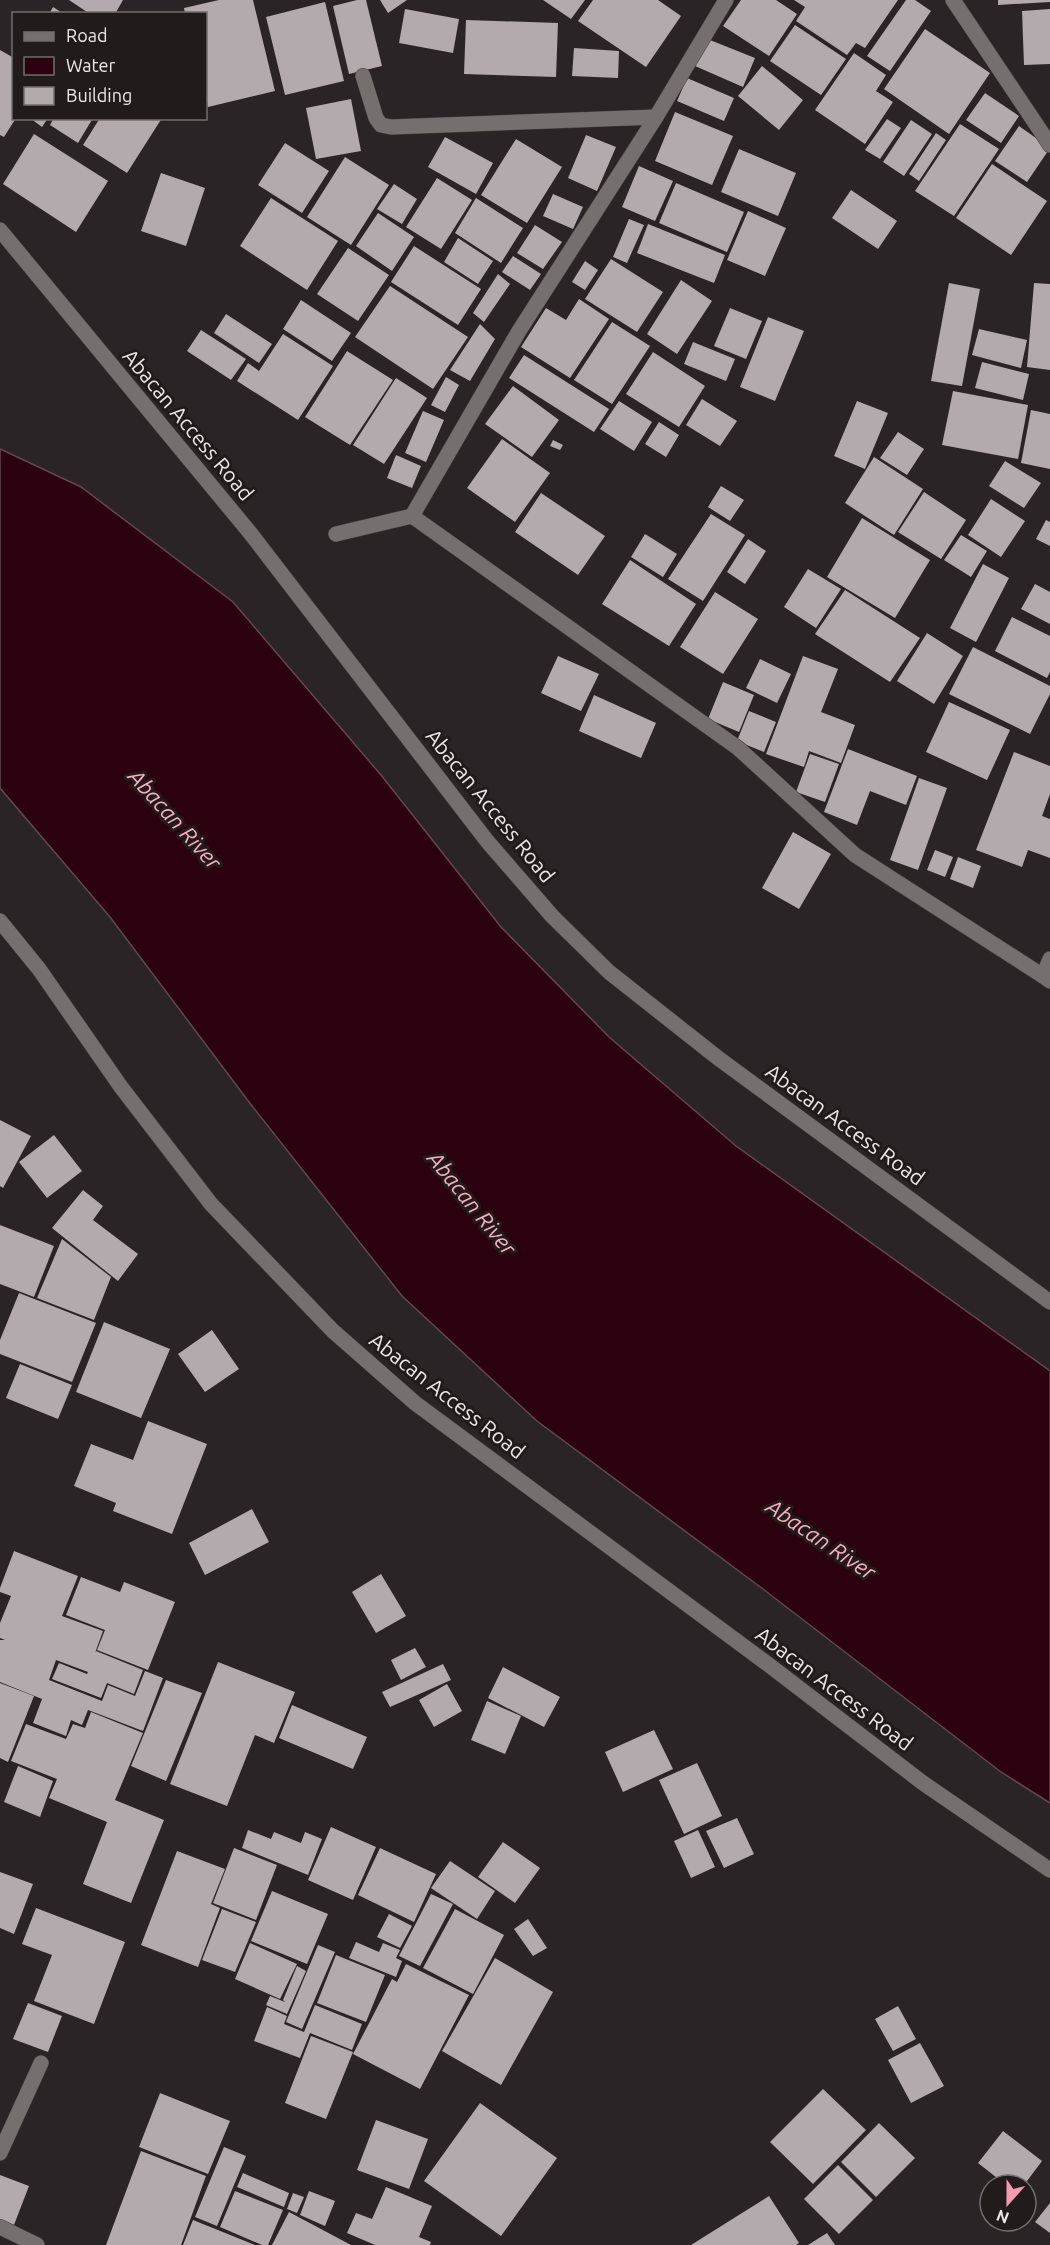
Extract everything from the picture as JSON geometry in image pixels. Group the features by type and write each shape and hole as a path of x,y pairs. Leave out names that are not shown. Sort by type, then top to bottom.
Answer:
{"street":[{"path":"336,534 412,516 519,331 656,117 726,0"},
{"path":"953,0 1050,146"},
{"path":"363,76 376,118 381,125 391,127 656,117"},
{"name":"Abacan Access Road","path":"0,230 251,534 487,841 552,916 609,972 718,1058 1050,1302"},
{"path":"412,516 738,748 855,855 1046,978 1050,959"},
{"name":"Abacan Access Road","path":"0,921 39,969 121,1087 211,1204 333,1331 415,1403 769,1665 922,1783 1050,1870"},
{"path":"0,2153 41,2063"},
{"path":"0,2227 37,2245"}],"water":[{"name":"Abacan River","path":"0,449 81,487 233,602 381,775 501,927 609,1037 736,1146 1050,1371 1050,1803 1001,1772 763,1589 537,1421 402,1296 249,1102 110,917 0,788"}],"building":[{"path":"69,0 123,0 116,12 87,12"},
{"path":"219,0 253,0 275,91 208,107 207,12 185,12 184,8"},
{"path":"366,0 382,66 349,74 333,6"},
{"path":"380,0 407,0 388,13"},
{"path":"543,0 585,0 571,19"},
{"path":"593,0 658,0 681,16 646,67 578,21"},
{"path":"741,0 776,0 797,14 769,56 723,26"},
{"path":"794,0 898,0 865,48 856,43 847,55 796,21 805,7"},
{"path":"906,0 915,0 931,11 890,71 867,56"},
{"path":"998,0 1050,0 1050,2 998,5"},
{"path":"325,2 344,81 285,95 266,17"},
{"path":"53,7 61,12 50,12"},
{"path":"405,9 459,19 453,53 399,43"},
{"path":"1050,9 1050,64 1024,65 1022,11"},
{"path":"466,20 558,23 556,77 464,74"},
{"path":"795,25 846,59 821,95 770,61"},
{"path":"925,29 990,73 949,134 884,89"},
{"path":"710,40 755,58 743,87 695,66"},
{"path":"574,48 619,51 618,78 572,76"},
{"path":"0,50 12,57 12,120 15,120 4,137 0,135"},
{"path":"854,53 886,75 876,91 893,102 865,144 815,110"},
{"path":"762,66 803,100 779,130 738,96"},
{"path":"687,78 734,98 724,121 677,101"},
{"path":"985,93 1019,116 1001,143 966,120"},
{"path":"351,99 361,151 316,159 306,108"},
{"path":"675,112 733,136 712,185 655,161"},
{"path":"887,119 901,128 880,159 865,150"},
{"path":"33,120 47,120 42,127"},
{"path":"53,120 92,120 78,143 50,125"},
{"path":"99,120 161,120 127,173 83,145"},
{"path":"911,120 932,134 904,176 883,162"},
{"path":"960,124 999,149 954,216 915,191"},
{"path":"1019,126 1050,148 1027,182 995,161"},
{"path":"936,133 946,140 919,181 909,174"},
{"path":"34,134 108,181 76,232 3,184"},
{"path":"586,135 616,147 597,191 568,178"},
{"path":"445,137 493,163 476,194 428,167"},
{"path":"516,139 562,167 527,223 481,195"},
{"path":"285,143 329,171 302,213 258,185"},
{"path":"739,149 796,173 778,216 721,192"},
{"path":"345,157 389,185 351,245 307,217"},
{"path":"992,164 1047,201 1011,255 956,218"},
{"path":"639,166 673,181 655,221 622,207"},
{"path":"161,173 205,188 186,246 141,231"},
{"path":"437,178 472,200 441,249 406,227"},
{"path":"676,183 744,212 727,252 659,223"},
{"path":"394,184 417,199 402,224 377,209"},
{"path":"851,190 897,221 878,249 832,218"},
{"path":"553,194 583,207 573,229 543,216"},
{"path":"271,198 338,241 307,290 240,246"},
{"path":"476,198 523,228 501,263 455,233"},
{"path":"748,211 786,228 765,276 727,260"},
{"path":"378,213 414,237 392,271 356,246"},
{"path":"629,219 644,225 627,263 613,257"},
{"path":"648,224 725,255 714,283 637,253"},
{"path":"535,225 562,242 543,269 517,253"},
{"path":"458,238 493,261 478,284 444,262"},
{"path":"414,246 481,289 458,325 391,282"},
{"path":"348,248 389,275 358,321 317,294"},
{"path":"513,256 541,274 530,290 502,272"},
{"path":"611,259 663,292 637,332 585,299"},
{"path":"585,261 598,270 585,290 572,282"},
{"path":"498,274 510,284 484,322 473,313"},
{"path":"681,280 712,301 677,354 647,334"},
{"path":"949,283 980,289 962,386 931,381"},
{"path":"1034,283 1050,284 1050,370 1027,367"},
{"path":"390,286 468,337 433,389 355,337"},
{"path":"579,299 609,319 570,378 521,347 546,308 566,320"},
{"path":"301,300 351,333 332,361 283,329"},
{"path":"730,308 762,321 746,359 714,346"},
{"path":"226,314 272,344 259,363 214,333"},
{"path":"768,317 804,331 775,401 740,387"},
{"path":"612,322 650,346 612,404 574,380"},
{"path":"480,324 495,339 470,381 450,370"},
{"path":"979,329 1027,340 1021,368 972,355"},
{"path":"201,330 246,359 231,380 187,351"},
{"path":"283,334 333,366 298,420 237,381 248,363 259,371"},
{"path":"693,342 735,359 726,381 684,364"},
{"path":"347,351 393,380 350,445 305,417"},
{"path":"653,352 705,386 679,427 626,394"},
{"path":"524,355 609,409 594,432 509,378"},
{"path":"982,362 1029,374 1023,400 975,388"},
{"path":"446,377 459,385 445,412 431,405"},
{"path":"396,378 427,398 384,464 353,445"},
{"path":"513,386 559,420 532,457 485,424"},
{"path":"953,391 1028,405 1018,459 942,445"},
{"path":"702,399 737,421 720,446 686,425"},
{"path":"619,401 652,422 634,451 600,429"},
{"path":"857,401 888,413 865,469 834,456"},
{"path":"1031,410 1050,414 1050,469 1021,463"},
{"path":"423,411 444,420 426,462 405,453"},
{"path":"659,422 679,435 666,457 645,444"},
{"path":"898,432 924,449 907,475 880,458"},
{"path":"502,439 550,473 515,522 467,488"},
{"path":"553,440 563,445 560,450 550,446"},
{"path":"396,455 421,466 412,488 387,478"},
{"path":"874,457 923,489 894,535 845,503"},
{"path":"1005,461 1041,483 1024,508 989,486"},
{"path":"721,486 744,500 730,521 708,507"},
{"path":"924,492 966,520 941,559 898,532"},
{"path":"541,493 605,536 578,575 515,532"},
{"path":"991,499 1025,521 1001,557 968,535"},
{"path":"711,514 745,535 703,601 668,579"},
{"path":"862,518 930,560 895,618 827,577"},
{"path":"1046,520 1050,522 1050,546 1036,539"},
{"path":"645,534 677,554 663,577 631,557"},
{"path":"961,535 987,551 971,577 944,560"},
{"path":"748,539 766,551 745,584 727,572"},
{"path":"630,560 696,604 669,646 602,604"},
{"path":"983,564 1009,578 976,642 950,628"},
{"path":"808,569 841,589 816,628 784,607"},
{"path":"1035,584 1050,592 1050,624 1021,609"},
{"path":"845,590 920,638 890,682 815,634"},
{"path":"715,592 758,619 723,674 680,647"},
{"path":"1012,617 1050,636 1050,672 1047,678 995,651"},
{"path":"927,633 963,656 934,704 897,681"},
{"path":"973,647 1050,686 1050,694 1030,734 949,694"},
{"path":"558,656 599,674 581,711 541,693"},
{"path":"803,656 838,669 821,712 855,725 841,763 809,751 804,767 766,754"},
{"path":"760,659 791,674 777,703 746,688"},
{"path":"723,682 754,695 739,732 708,719"},
{"path":"594,695 656,723 641,758 579,731"},
{"path":"949,702 1010,730 987,780 926,752"},
{"path":"749,711 776,722 764,752 737,741"},
{"path":"848,749 917,776 906,805 870,791 857,825 824,812"},
{"path":"1014,752 1050,766 1050,794 1042,816 1050,819 1050,858 1028,850 1022,867 976,850"},
{"path":"810,754 839,764 825,802 796,792"},
{"path":"919,778 947,788 918,870 890,860"},
{"path":"793,832 831,854 799,909 762,888"},
{"path":"935,850 953,857 945,877 927,870"},
{"path":"958,857 981,866 973,888 950,879"},
{"path":"0,1120 31,1136 3,1188 0,1186"},
{"path":"54,1135 82,1171 47,1198 19,1162"},
{"path":"83,1190 103,1206 93,1220 138,1254 118,1281 52,1228"},
{"path":"0,1225 54,1246 34,1297 0,1284"},
{"path":"62,1239 111,1277 94,1320 37,1298"},
{"path":"19,1293 96,1323 72,1382 0,1354 0,1340"},
{"path":"104,1322 170,1349 141,1418 76,1392"},
{"path":"212,1330 239,1369 205,1392 178,1354"},
{"path":"20,1364 72,1385 58,1419 6,1398"},
{"path":"148,1421 207,1444 172,1534 113,1511 116,1503 74,1486 91,1444 133,1460"},
{"path":"252,1509 269,1542 205,1575 189,1543"},
{"path":"14,1551 78,1576 62,1616 103,1631 95,1653 96,1651 143,1670 134,1694 107,1683 101,1698 52,1679 59,1663 87,1674 88,1672 56,1660 49,1680 102,1701 108,1685 135,1696 145,1671 163,1678 143,1731 88,1710 82,1725 71,1720 66,1736 33,1723 42,1699 0,1682 0,1640 5,1640 0,1638 0,1623 11,1596 0,1592 0,1588"},
{"path":"381,1574 406,1616 376,1633 352,1592"},
{"path":"81,1577 120,1592 124,1582 175,1602 148,1670 97,1650 105,1630 66,1615"},
{"path":"415,1648 426,1667 401,1680 391,1660"},
{"path":"218,1662 295,1692 274,1743 255,1735 227,1806 170,1784"},
{"path":"443,1664 451,1680 390,1707 382,1692"},
{"path":"503,1667 560,1697 544,1727 488,1698"},
{"path":"166,1680 202,1693 166,1781 131,1766"},
{"path":"0,1683 34,1696 8,1762 0,1758"},
{"path":"447,1684 462,1711 434,1727 419,1700"},
{"path":"487,1701 521,1716 505,1754 471,1740"},
{"path":"292,1705 367,1737 353,1769 279,1738"},
{"path":"91,1712 143,1733 115,1800 164,1820 131,1903 83,1884 107,1822 49,1798 57,1779 11,1761 26,1724 66,1739 73,1724 85,1728"},
{"path":"654,1730 673,1769 623,1792 605,1752"},
{"path":"697,1763 722,1816 684,1834 659,1780"},
{"path":"18,1766 53,1781 40,1817 4,1802"},
{"path":"737,1818 754,1854 724,1868 706,1831"},
{"path":"331,1827 376,1847 353,1900 308,1880"},
{"path":"248,1830 271,1839 274,1832 301,1843 305,1832 322,1839 308,1875 242,1848"},
{"path":"698,1830 715,1867 691,1878 674,1841"},
{"path":"503,1842 540,1868 515,1903 478,1877"},
{"path":"234,1848 277,1865 256,1920 213,1903"},
{"path":"380,1848 436,1874 414,1922 358,1895"},
{"path":"177,1851 225,1869 211,1904 220,1908 198,1967 141,1945"},
{"path":"450,1861 495,1891 477,1919 431,1888"},
{"path":"0,1872 33,1884 14,1934 0,1928"},
{"path":"272,1891 328,1914 307,1964 251,1941"},
{"path":"431,1894 453,1904 420,1966 399,1956"},
{"path":"36,1908 125,1942 94,2024 34,2001 52,1955 22,1944"},
{"path":"222,1909 256,1922 235,1972 202,1960"},
{"path":"455,1909 504,1935 473,1994 423,1968"},
{"path":"389,1914 412,1926 400,1948 377,1937"},
{"path":"528,1919 547,1948 533,1956 514,1929"},
{"path":"356,1942 379,1952 383,1943 400,1950 396,1958 402,1961 396,1977 349,1958"},
{"path":"250,1943 297,1964 280,1999 235,1979"},
{"path":"318,1945 335,1952 302,2029 286,2022"},
{"path":"336,1955 385,1975 366,2022 317,2003"},
{"path":"495,1958 553,1992 501,2085 442,2051"},
{"path":"406,1964 469,1995 420,2089 353,2054 392,1979 397,1982"},
{"path":"297,1966 306,1971 287,2014 266,2005 270,1996 285,2002 283,2000"},
{"path":"28,2003 62,2016 48,2052 13,2039"},
{"path":"315,2005 362,2024 352,2050 310,2033 300,2058 254,2041 267,2007 287,2016 284,2024 304,2032"},
{"path":"898,2006 916,2039 893,2051 875,2019"},
{"path":"311,2036 353,2052 326,2119 285,2103"},
{"path":"920,2043 944,2086 911,2103 888,2060"},
{"path":"823,2089 866,2130 813,2184 770,2142"},
{"path":"160,2093 230,2121 208,2174 139,2147"},
{"path":"480,2103 557,2158 501,2236 424,2181"},
{"path":"376,2120 428,2139 409,2189 357,2170"},
{"path":"879,2123 915,2158 876,2197 841,2162"},
{"path":"1003,2131 1042,2161 1033,2173 991,2173 978,2163"},
{"path":"224,2147 246,2156 217,2226 195,2217"},
{"path":"141,2151 206,2176 181,2245 106,2245"},
{"path":"838,2165 873,2200 839,2234 804,2199"},
{"path":"243,2173 289,2193 284,2207 237,2187"},
{"path":"0,2175 29,2186 14,2225 0,2220"},
{"path":"386,2187 432,2206 419,2237 431,2242 430,2245 375,2245 347,2233 356,2213 372,2219"},
{"path":"235,2191 283,2210 268,2245 262,2245 220,2227"},
{"path":"309,2191 335,2201 325,2226 300,2215"},
{"path":"293,2193 304,2197 297,2213 287,2209"},
{"path":"769,2196 799,2243 796,2245 691,2245"},
{"path":"1050,2203 1050,2233 1038,2224 1038,2218"},
{"path":"289,2212 351,2245 272,2245"},
{"path":"193,2220 255,2245 183,2245"},
{"path":"827,2233 835,2245 808,2245"}]}
